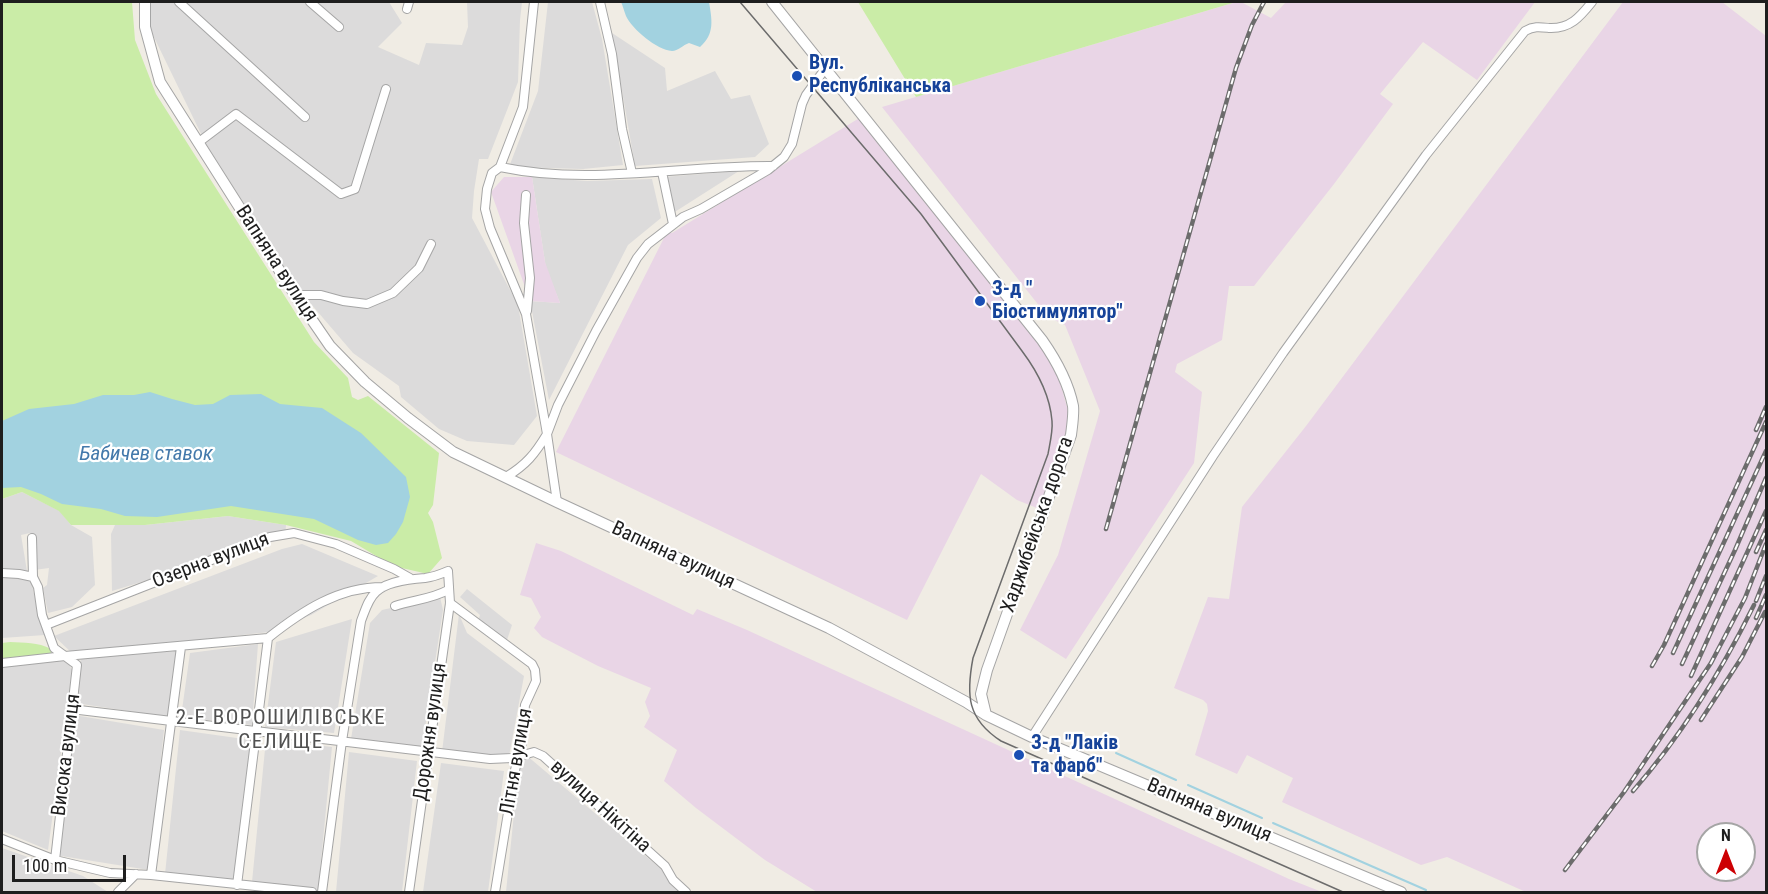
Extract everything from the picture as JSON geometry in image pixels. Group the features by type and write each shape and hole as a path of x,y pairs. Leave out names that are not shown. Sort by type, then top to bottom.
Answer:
{"street":[{"name":"Вапняна вулиця","path":"145,2 145,27 160,82 294,295 330,346 365,382 453,452 829,628 986,715 1401,892"},
{"path":"180,2 305,117"},
{"path":"310,2 339,27"},
{"path":"534,2 523,107 500,167 492,173 486,189 485,209 490,228 526,314 548,434 557,502"},
{"path":"600,2 612,54 622,129 632,173"},
{"name":"Хаджибейська дорога","path":"772,2 1042,340 1058,363 1073,408 1071,435 987,670 981,694 986,715"},
{"path":"1032,736 1283,353 1426,155 1525,31 1539,26 1552,28 1566,26 1579,18 1592,2"},
{"path":"506,477 535,455 548,434 558,405 637,258 648,244 683,216 701,209 784,157 789,151 806,95 825,69"},
{"path":"199,142 236,114 341,194 355,189 386,89"},
{"path":"500,167 549,174 662,172 773,166"},
{"path":"662,172 674,224"},
{"path":"526,195 524,223 530,278 526,314"},
{"path":"294,295 321,296 367,304 393,292 419,268 432,244"},
{"name":"Озерна вулиця","path":"46,625 270,537 294,532 336,544 410,578"},
{"path":"32,538 33,577 36,580 42,615 54,648 65,656"},
{"name":"Дорожня вулиця","path":"409,892 450,603 448,571 427,578 410,578"},
{"path":"2,573 19,573 33,577"},
{"path":"322,892 361,621 376,591 410,578"},
{"path":"2,663 268,638 294,618 328,598 356,588 387,586"},
{"path":"395,606 438,596 448,590"},
{"name":"Літня вулиця","path":"450,603 531,664 537,681 525,705 522,743 515,770 495,892"},
{"path":"237,885 268,638"},
{"path":"151,875 181,646"},
{"name":"Висока вулиця","path":"55,860 77,665 65,656"},
{"name":"вулиця Нікітіна","path":"71,709 490,759 505,759 534,752 543,756 664,866 673,880 686,892"},
{"path":"2,839 55,860 110,873 151,875 312,892"},
{"path":"110,873 118,892 136,874"}],"shaded area":[{"path":"150,2 389,2 402,23 378,47 419,65 426,43 462,45 468,27 467,2 522,2 518,82 488,159 479,159 472,218 518,305 537,416 514,445 467,441 439,429 401,397 399,386 353,353 299,290 206,144 150,29"},
{"path":"548,2 592,2 602,39 623,165 583,169 509,167 538,91"},
{"path":"1241,2 1271,18 1286,2 1535,2 1477,80 1423,42 1380,94 1393,104 1254,286 1229,286 1222,340 1177,364 1175,372 1202,392 1194,463 1066,659 1020,630 1058,555 1100,411 1065,325 1048,317 882,107"},
{"path":"1623,2 1722,2 1766,36 1766,892 1526,892 1447,857 1421,865 1282,802 1293,778 1247,755 1237,774 1195,755 1208,711 1207,704 1203,700 1174,688 1208,597 1229,599 1242,507 1306,426"},
{"path":"612,33 665,68 667,91 715,71 731,99 750,95 769,144 755,157 635,166"},
{"path":"861,117 1055,364 1068,411 1066,435 1042,510 1017,500 981,474 907,620 556,452 667,232 672,233"},
{"path":"739,171 670,215 663,177"},
{"path":"504,177 532,177 545,262 560,303 530,301 491,192"},
{"path":"532,177 587,181 652,179 661,218 628,245 549,400 530,301 560,303 546,269"},
{"path":"22,492 60,511 71,525 92,537 95,585 72,607 48,613 43,588 47,585 49,568 34,570 30,533 21,535 27,571 2,568 2,499"},
{"path":"228,516 286,525 285,538 112,591 111,534 115,525 145,525"},
{"path":"536,543 561,551 693,615 697,609 747,630 1289,879 1322,892 817,892 765,860 664,781 677,750 644,727 650,716 645,702 651,688 598,666 542,637 534,628 541,617 531,598 520,595"},
{"path":"302,544 378,576 311,615 269,632 73,654 54,636 282,549"},
{"path":"2,577 31,579 45,635 2,638"},
{"path":"467,589 512,625 506,643 478,621 480,615 460,597"},
{"path":"440,597 443,610 422,748 351,739 370,623 382,610"},
{"path":"459,614 467,633 524,676 509,756 442,752"},
{"path":"352,619 334,733 265,727 276,642"},
{"path":"258,644 252,725 181,717 190,653"},
{"path":"177,651 168,717 75,703 81,657"},
{"path":"67,660 72,670 48,850 2,831 2,667"},
{"path":"74,715 164,730 149,870 55,855"},
{"path":"180,730 251,740 234,882 165,874"},
{"path":"266,739 332,747 318,892 252,882"},
{"path":"349,752 417,761 402,892 336,892"},
{"path":"526,755 667,874 684,892 506,892 519,764"},
{"path":"441,763 504,771 488,892 423,892"},
{"path":"2,848 83,876 108,892 2,892"}],"green space":[{"path":"2,2 132,2 135,40 156,94 314,342 348,378 352,397 358,400 368,396 439,453 433,505 428,513 433,522 442,558 428,574 393,566 351,541 286,525 228,516 145,525 71,525 59,511 22,492 2,499"},
{"path":"858,2 1236,2 916,97"},
{"path":"2,643 41,645 51,649 51,654 2,659"}],"water":[{"path":"621,2 709,2 710,32 700,47 689,43 674,51 666,50 652,43 634,27 626,16"},
{"name":"Бабичев ставок","path":"150,392 195,405 213,404 230,395 261,394 280,404 322,408 361,433 406,477 410,497 403,522 388,543 376,545 358,540 314,519 231,506 157,517 125,516 101,509 62,504 21,487 2,488 2,421 29,409 74,404 103,395 134,395"}],"waterway":[{"path":"1116,753 1176,780"},
{"path":"1188,785 1262,818"},
{"path":"1273,823 1426,890"}],"tram line":[{"path":"740,2 921,214 1028,359 1046,393 1052,425 1048,454 973,658 970,695 975,715 981,724 1001,741 1343,892"}],"railway":[{"path":"1106,529 1236,68 1252,25 1264,2"},
{"path":"1756,430 1766,407"},
{"path":"1652,666 1664,645 1766,422"},
{"path":"1673,653 1766,451"},
{"path":"1682,664 1766,478"},
{"path":"1691,676 1766,511"},
{"path":"1756,552 1766,530"},
{"path":"1565,870 1624,792 1711,663 1745,598 1766,544"},
{"path":"1756,601 1766,576"},
{"path":"1756,618 1766,595"},
{"path":"1633,791 1668,748 1700,702 1754,605"},
{"path":"1701,720 1742,657 1765,612"}],"place":[{"name":"Вул. Республіканська","path":"797,76"},
{"name":"З-д \" Біостимулятор\"","path":"980,301"},
{"name":"З-д \"Лаків та фарб\"","path":"1019,755"}],"district":[{"name":"2-Е ВОРОШИЛІВСЬКЕ СЕЛИЩЕ","path":"281,731"}]}
